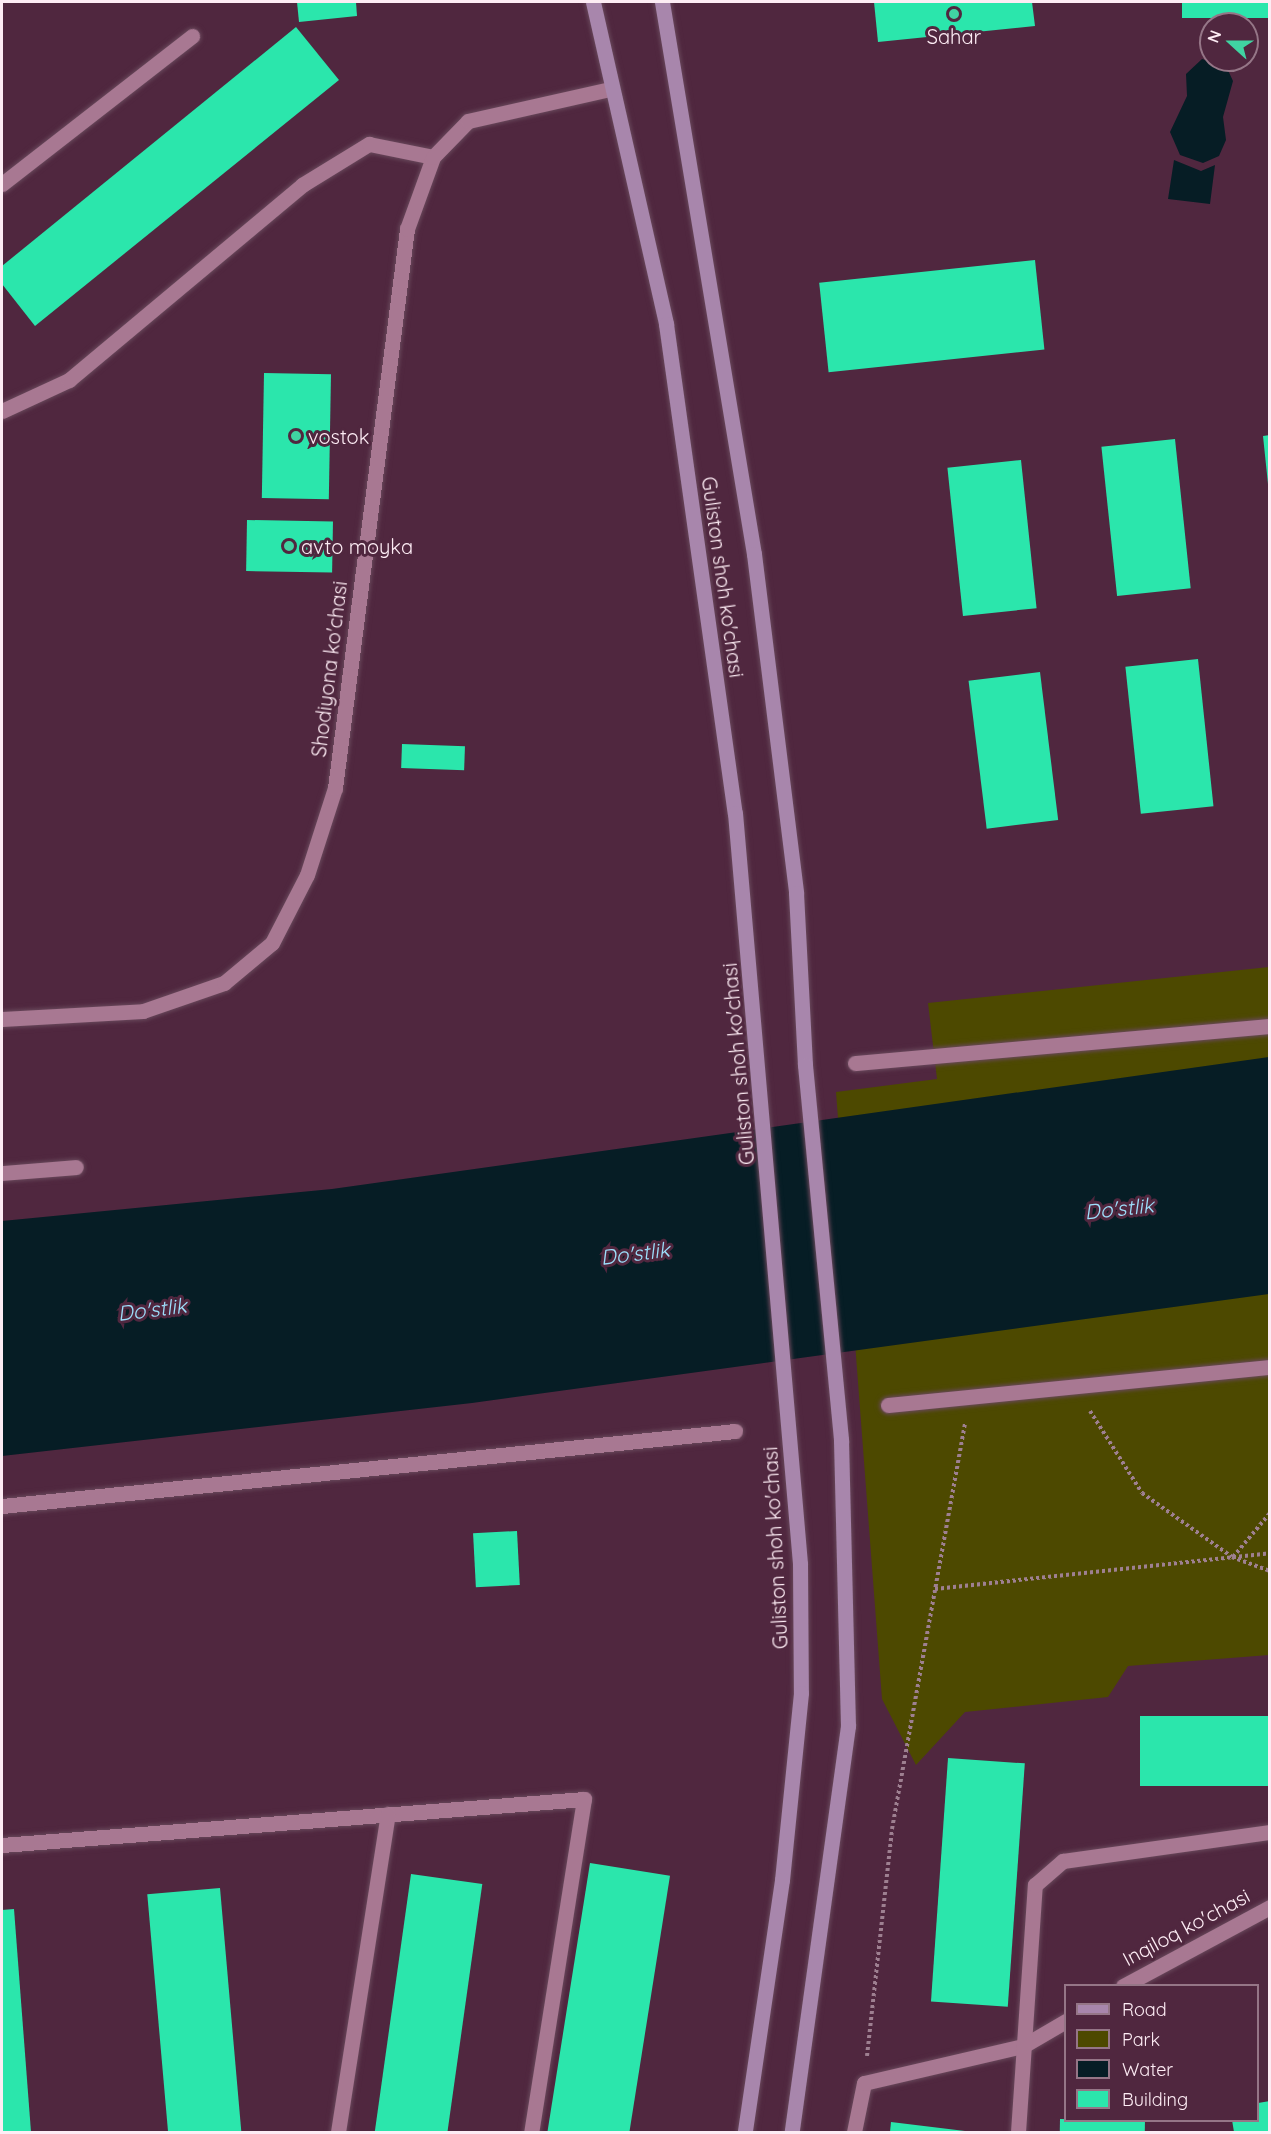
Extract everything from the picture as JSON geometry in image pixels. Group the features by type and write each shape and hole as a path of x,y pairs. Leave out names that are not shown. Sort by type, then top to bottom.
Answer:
{"main road":[{"name":"Guliston shoh ko'chasi","path":"593,2 610,89 666,324 735,813 761,1071 791,1442 801,1694 782,1880 745,2133"},
{"name":"Guliston shoh ko'chasi","path":"662,2 754,554 796,893 805,1065 841,1440 848,1726 792,2133"}],"street":[{"path":"2,184 192,36"},
{"name":"Shodiyona ko'chasi","path":"2,1019 143,1011 224,983 272,943 307,875 335,788 407,229 433,157 468,122 610,89"},
{"path":"2,411 69,380 302,185 369,144 433,157"},
{"path":"855,1063 1269,1026"},
{"path":"2,1173 76,1167"},
{"path":"888,1405 1269,1367"},
{"path":"2,1506 735,1431"},
{"path":"2,1845 584,1799 531,2133"},
{"path":"338,2133 388,1814"},
{"path":"1018,2133 1035,1885 1063,1861 1269,1832"},
{"name":"Inqiloq ko'chasi","path":"1127,1984 1269,1907"},
{"path":"854,2133 864,2083 1023,2046 1064,2021"}],"path":[{"path":"1078,1386 1142,1493 1232,1557 1269,1571"},
{"path":"864,2083 892,1829 969,1397"},
{"path":"1232,1557 1269,1513"},
{"path":"935,1589 1269,1553"}],"green space":[{"path":"1269,967 1269,1655 1128,1666 1108,1697 965,1712 916,1765 882,1699 836,1092 937,1079 928,1003"}],"water":[{"path":"1199,62 1199,72 1229,72 1233,81 1223,117 1226,140 1219,156 1203,163 1180,155 1170,132 1187,96 1186,74"},
{"path":"1174,160 1201,171 1215,165 1210,204 1168,199"},
{"name":"Do'stlik","path":"1269,1057 1269,1294 472,1403 2,1456 2,1221 332,1189"}],"building":[{"path":"297,2 356,2 357,16 299,22"},
{"name":"Sahar","path":"874,2 1032,2 1035,26 878,42"},
{"path":"1182,2 1270,2 1270,18 1259,18 1259,12 1199,12 1199,18 1182,18"},
{"path":"296,27 339,80 35,326 2,284 2,266"},
{"path":"1035,260 1044,350 829,372 819,283"},
{"name":"vostok","path":"264,373 331,374 329,499 262,498"},
{"path":"1270,435 1270,484 1268,484 1263,436"},
{"path":"1175,439 1191,588 1117,596 1101,447"},
{"path":"1021,460 1037,608 963,616 947,468"},
{"name":"avto moyka","path":"247,520 333,522 332,572 246,571"},
{"path":"1198,659 1213,806 1141,814 1125,667"},
{"path":"1040,672 1058,820 987,829 969,681"},
{"path":"402,744 465,746 464,770 401,768"},
{"path":"517,1531 520,1585 476,1587 473,1533"},
{"path":"1140,1716 1270,1716 1270,1786 1140,1786"},
{"path":"948,1758 1025,1763 1008,2007 931,2001"},
{"path":"590,1863 670,1876 629,2132 547,2132"},
{"path":"411,1874 482,1884 447,2132 375,2132"},
{"path":"220,1888 241,2132 168,2132 147,1894"},
{"path":"14,1909 31,2132 2,2132 2,1910"},
{"path":"1270,2101 1270,2132 1234,2132 1232,2122 1259,2122 1259,2103"},
{"path":"1060,2119 1064,2119 1064,2122 1145,2122 1145,2132 1060,2132"},
{"path":"891,2122 965,2131 965,2132 890,2132"}],"place":[{"name":"Sahar","path":"954,14"},
{"name":"vostok","path":"296,436"},
{"name":"avto moyka","path":"289,546"}]}
